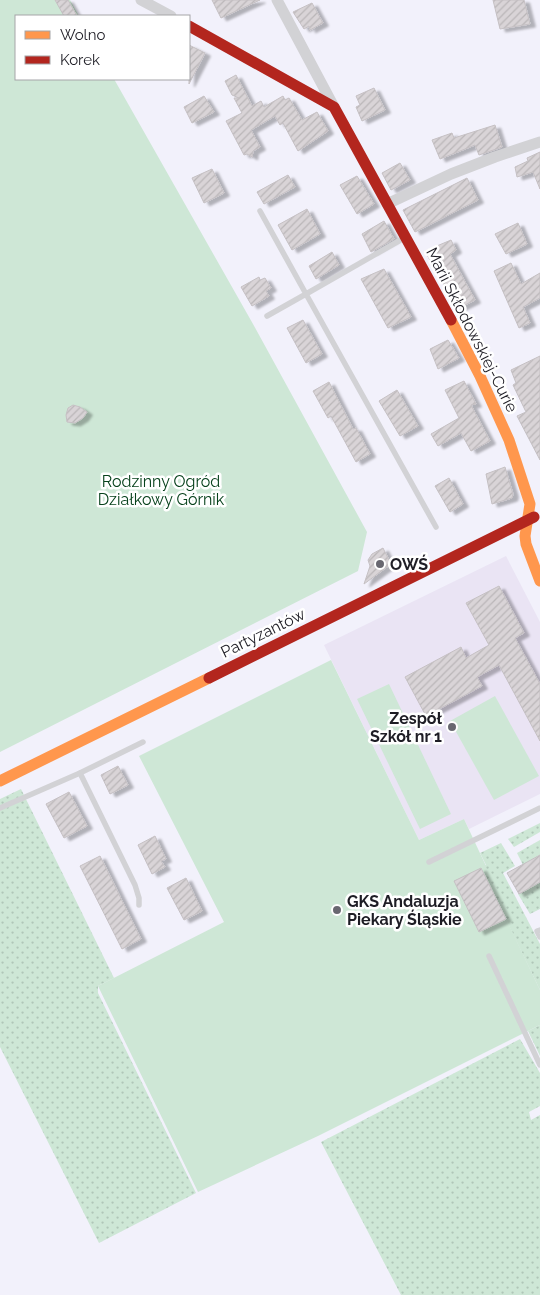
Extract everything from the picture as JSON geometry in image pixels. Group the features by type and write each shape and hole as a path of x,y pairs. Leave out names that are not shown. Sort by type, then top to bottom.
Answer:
{"street":[{"path":"142,0 169,15"},
{"name":"Marii Skłodowskiej-Curie","path":"277,0 480,376 509,440 530,504 525,536 526,544 540,580"},
{"path":"190,27 334,107"},
{"path":"387,204 451,174 540,142"},
{"name":"Partyzantów","path":"0,781 540,514"}],"lane":[{"path":"260,211 436,527"},
{"path":"267,316 406,237"},
{"path":"0,808 80,773 143,742"},
{"path":"80,773 135,884 139,905"},
{"path":"429,862 540,808"},
{"path":"540,930 537,931 540,937"},
{"path":"489,956 540,1065"}],"shaded area":[{"name":"Zespół Szkół nr 1","path":"506,556 540,622 540,794 469,829 464,819 419,840 324,645"}],"green space":[{"name":"Rodzinny Ogród Działkowy Górnik","path":"0,0 70,0 78,15 15,15 15,80 115,80 253,324 367,532 358,571 0,752"},
{"path":"331,660 419,840 464,819 486,866 482,868 540,990 540,1025 318,1136 198,1192 98,986 224,922 139,756"},
{"path":"389,684 451,814 420,829 357,699"},
{"path":"495,696 539,776 494,800 450,721"},
{"path":"21,789 114,978 98,986 98,993 196,1193 99,1243 0,1047 0,799"},
{"path":"540,823 540,832 514,847 508,839"},
{"path":"540,840 540,855 523,865 517,853"},
{"path":"501,843 515,866 503,873 540,944 540,990 481,868 486,865 480,853"},
{"path":"540,882 540,909 530,914 518,894"},
{"path":"540,1025 540,1056 528,1031"},
{"path":"520,1039 540,1073 540,1106 529,1112 531,1120 540,1115 540,1295 401,1295 321,1142"}],"building":[{"path":"55,0 68,0 76,15 63,15"},
{"path":"212,0 260,0 221,18"},
{"path":"493,0 524,0 530,24 500,29"},
{"path":"312,3 323,23 310,30 309,26 304,29 293,12"},
{"path":"190,46 205,53 189,84 190,80"},
{"path":"236,75 252,106 261,101 264,107 283,96 285,100 289,98 302,120 317,112 328,131 298,151 283,123 280,125 275,116 251,130 260,147 253,151 252,157 247,154 244,155 226,121 242,113 234,98 239,98 232,95 225,81"},
{"path":"374,88 385,110 362,121 356,107 360,105 356,96"},
{"path":"204,96 214,112 192,123 184,107"},
{"path":"495,125 502,147 479,155 475,145 440,159 432,140 452,133 454,138"},
{"path":"540,152 540,189 533,172 517,177 515,167 528,161 527,158"},
{"path":"400,163 410,180 391,190 382,173"},
{"path":"212,169 224,193 204,203 192,178"},
{"path":"288,175 295,187 264,204 257,192"},
{"path":"357,176 374,204 357,214 340,185"},
{"path":"467,178 478,200 415,232 403,210"},
{"path":"307,209 320,234 292,250 278,225"},
{"path":"384,221 394,239 371,252 362,234"},
{"path":"518,223 527,244 506,254 495,234"},
{"path":"451,240 456,250 450,254 475,300 457,309 425,251"},
{"path":"332,252 339,265 316,279 309,266"},
{"path":"511,263 521,284 540,273 540,298 523,307 530,323 519,328 494,271"},
{"path":"384,269 411,317 388,328 361,279"},
{"path":"259,277 260,280 265,278 271,288 266,291 269,296 252,306 241,287"},
{"path":"303,320 322,354 306,363 287,328"},
{"path":"448,340 459,358 438,369 430,349"},
{"path":"540,356 540,460 517,416 526,412 513,385 516,383 511,370"},
{"path":"464,381 476,404 471,405 490,441 471,451 461,433 438,446 431,434 459,418 445,390"},
{"path":"329,382 353,429 356,428 370,454 356,462 331,416 328,418 313,391"},
{"path":"397,390 418,426 400,436 379,401"},
{"path":"73,405 87,412 83,418 75,423 67,422 66,415 68,408"},
{"path":"505,467 513,494 512,498 492,504 486,474"},
{"path":"449,478 463,504 450,512 435,486"},
{"name":"OWŚ","path":"383,548 391,564 364,584 370,566 368,560 372,554"},
{"path":"499,586 524,633 515,638 540,684 540,741 499,665 477,677 482,686 426,716 405,677 461,647 466,658 489,645 466,603"},
{"path":"118,766 128,785 110,794 101,775"},
{"path":"69,792 87,826 64,838 46,804"},
{"path":"155,836 166,859 161,861 165,867 152,874 138,845"},
{"path":"540,855 540,882 519,894 507,873"},
{"path":"100,856 141,939 122,949 80,866"},
{"path":"481,868 506,919 479,932 454,881"},
{"path":"186,878 202,911 184,920 167,888"}],"traffic: slow":[{"path":"451,320 480,376 509,440 530,504 525,536 526,544 540,581"},
{"path":"0,781 209,678"}],"traffic: jam":[{"path":"190,27 334,107 451,320"},
{"path":"209,678 534,517"}],"place":[{"name":"OWŚ","path":"380,564"},
{"name":"Zespół Szkół nr 1","path":"452,727"},
{"name":"GKS Andaluzja Piekary Śląskie","path":"337,910"}]}
